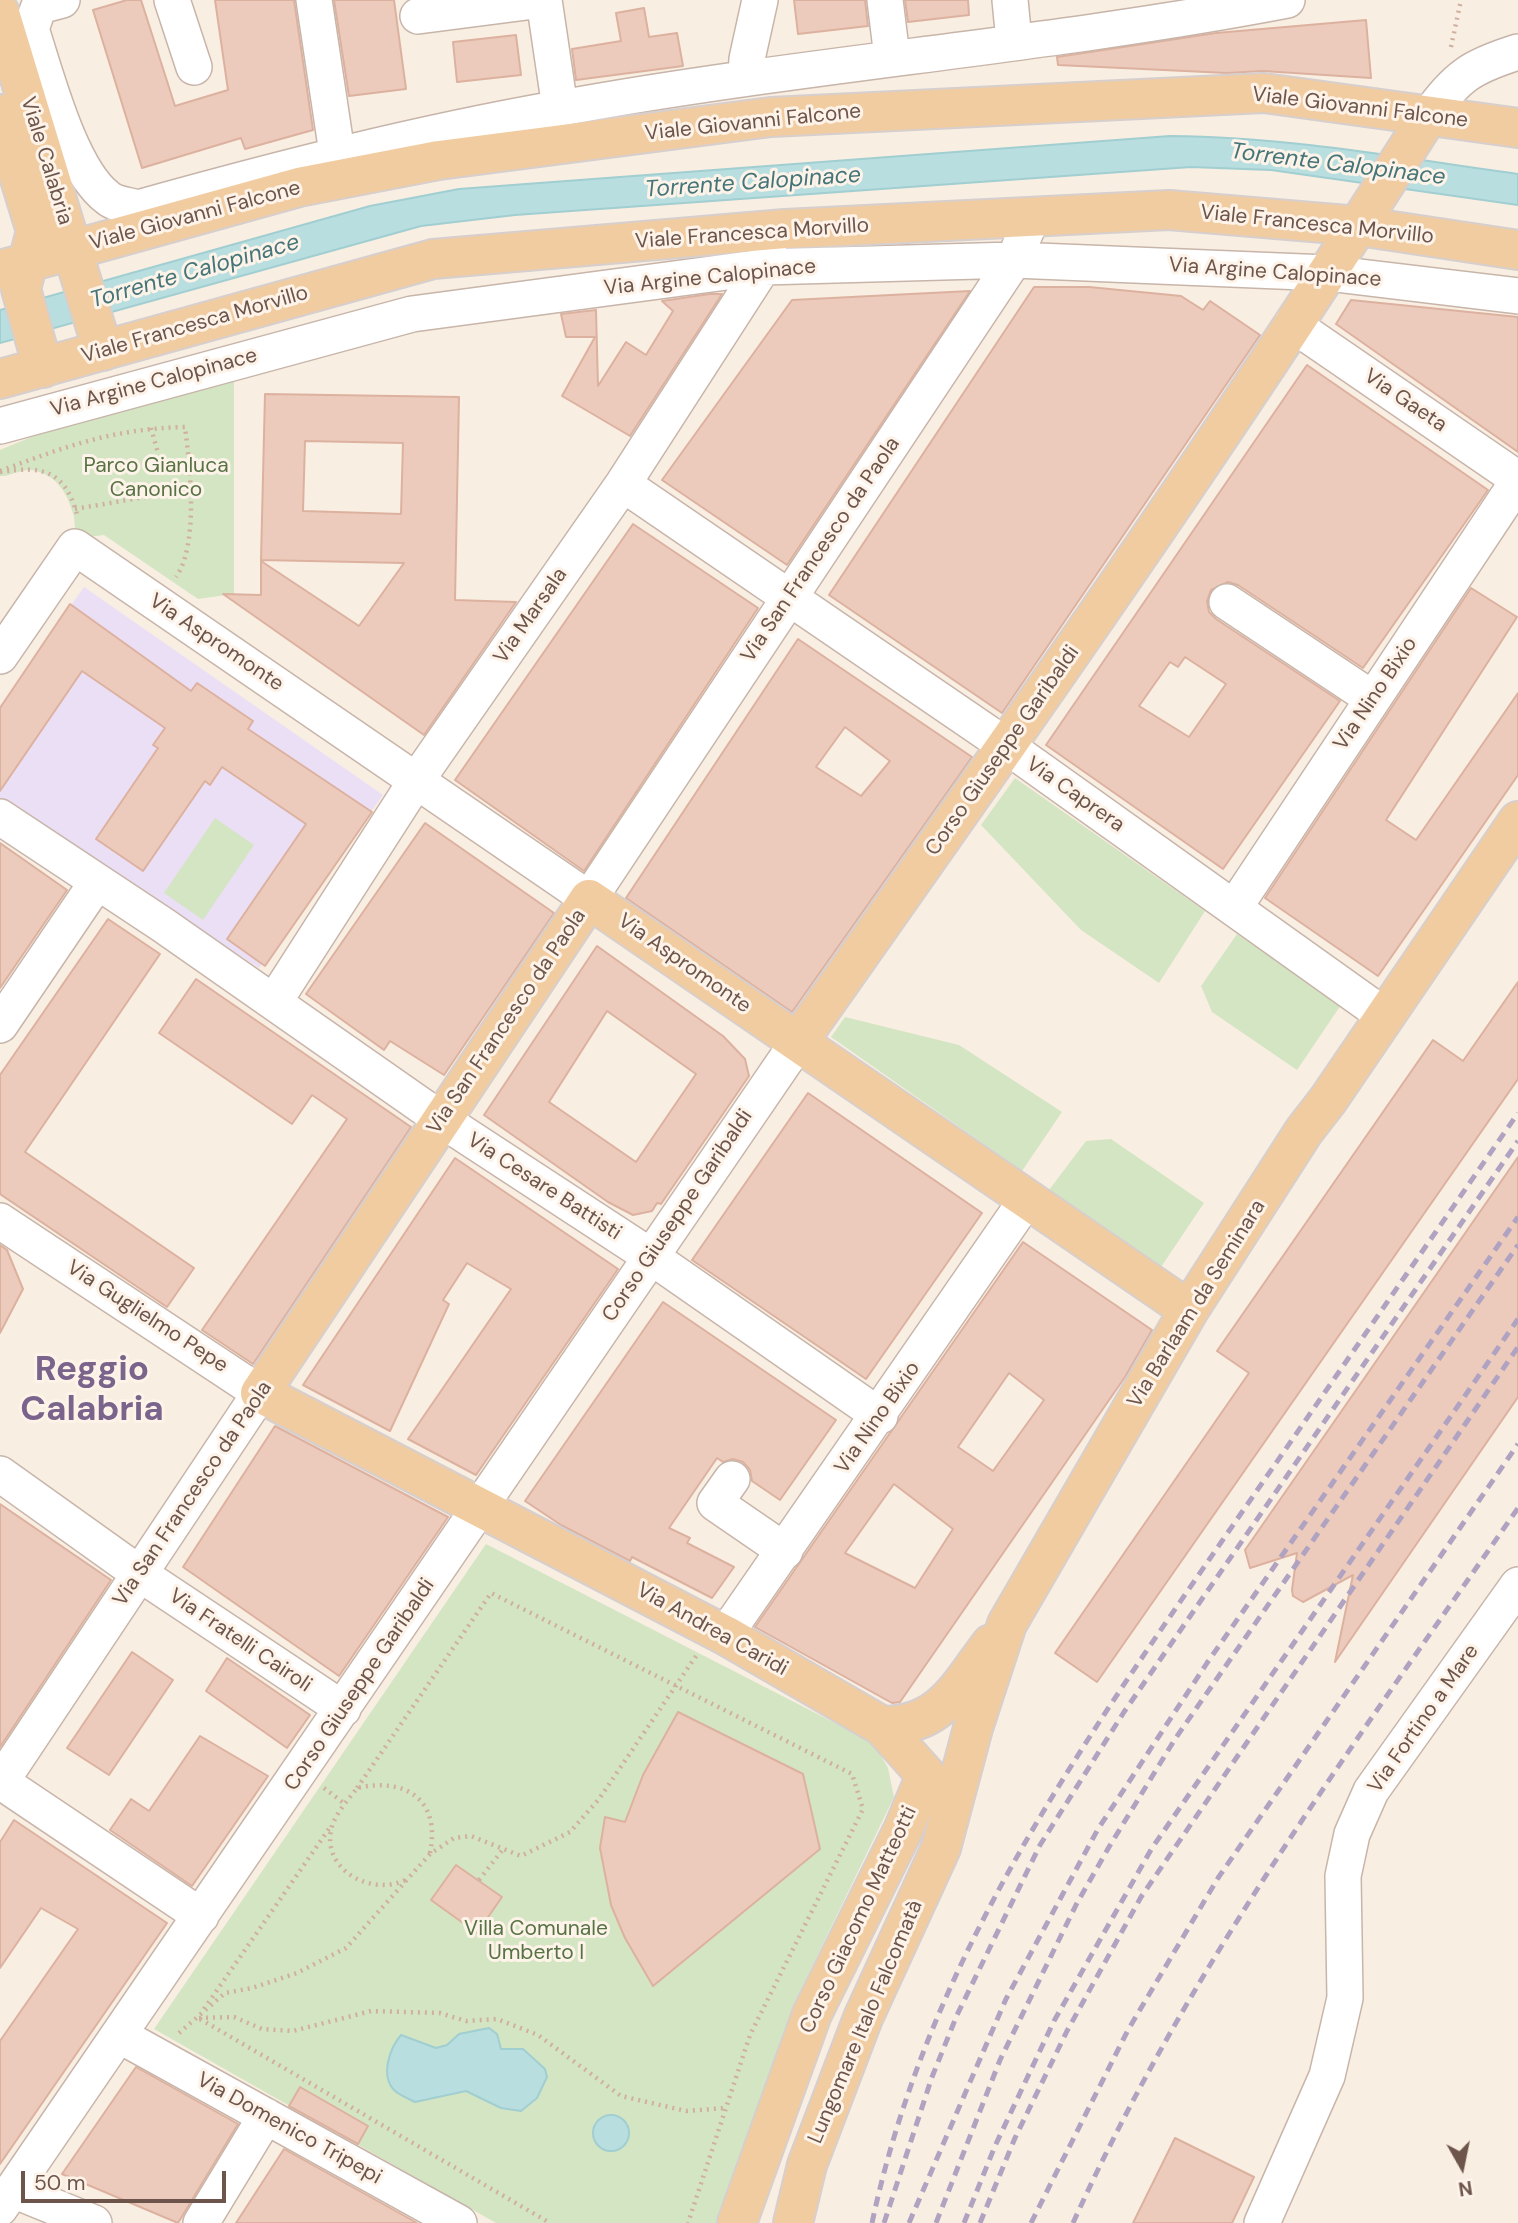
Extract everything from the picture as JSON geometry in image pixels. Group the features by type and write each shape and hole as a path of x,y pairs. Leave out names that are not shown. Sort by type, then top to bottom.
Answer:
{"main road":[{"name":"Viale Calabria","path":"10,29 101,343"},
{"name":"Viale Giovanni Falcone","path":"16,274 75,259 299,187 439,160 771,117 1264,93 1421,128 1518,128"},
{"name":"Viale Calabria","path":"0,114 36,231 16,274"},
{"name":"Corso Giuseppe Garibaldi","path":"798,1042 1008,747 1367,214 1421,128"},
{"name":"Viale Francesca Morvillo","path":"0,379 40,359 433,259 785,229 1168,210 1367,214 1518,250"},
{"path":"16,274 40,359"},
{"name":"Via Barlaam da Seminara","path":"948,1824 973,1728 1007,1624 1189,1310 1304,1131 1518,821"},
{"name":"Via Aspromonte","path":"589,899 1189,1310"},
{"name":"Via San Francesco da Paola","path":"260,1393 589,899"},
{"name":"Via Guglielmo Pepe","path":"260,1393 482,1508"},
{"name":"Via Andrea Caridi","path":"482,1508 712,1644 882,1726 926,1775"},
{"path":"882,1726 903,1726 938,1712 1007,1624"},
{"name":"Corso Giacomo Matteotti","path":"737,2223 812,2014 903,1830 926,1775"},
{"name":"Lungomare Italo Falcomatà","path":"793,2223 807,2165 863,2018 941,1848 948,1824"},
{"path":"763,2151 807,2165"}],"street":[{"path":"62,0 39,6 10,29 95,188 110,201 138,208 337,153 561,108 746,78 1014,41 1179,10 1287,0"},
{"path":"172,0 194,67"},
{"path":"314,0 337,153"},
{"path":"418,16 543,0 561,108"},
{"path":"746,78 747,59 760,0"},
{"path":"885,0 892,57"},
{"path":"1010,0 1014,41"},
{"path":"1421,128 1452,84 1481,63 1518,52"},
{"name":"Via San Francesco da Paola","path":"589,899 1014,260 1032,217"},
{"name":"Via Marsala","path":"274,1002 416,780 623,484 764,267 785,229"},
{"name":"Via Argine Calopinace","path":"0,426 412,314 764,267 1014,260 1327,273 1518,296"},
{"name":"Via Gaeta","path":"1292,324 1518,480"},
{"path":"40,359 53,411"},
{"name":"Via Nino Bixio","path":"1234,908 1518,480"},
{"name":"Via Caprera","path":"623,484 1008,747 1385,1016"},
{"name":"Via Aspromonte","path":"0,656 75,547 589,899"},
{"path":"1227,602 1373,699"},
{"name":"Via Cesare Battisti","path":"0,817 274,1002 442,1120 650,1256 880,1416"},
{"path":"0,1026 97,882"},
{"name":"Corso Giuseppe Garibaldi","path":"6,2199 482,1508 650,1256 798,1042"},
{"name":"Via Nino Bixio","path":"712,1644 785,1550 880,1416 1027,1199"},
{"name":"Via Guglielmo Pepe","path":"0,1221 260,1393"},
{"name":"Via San Francesco da Paola","path":"0,1782 260,1393"},
{"name":"Via Fratelli Cairoli","path":"0,1474 140,1574 343,1709"},
{"path":"732,1479 715,1503 785,1550"},
{"name":"Via Fortino a Mare","path":"1262,2223 1327,2076 1345,1998 1343,1876 1352,1834 1371,1791 1518,1585"},
{"path":"0,1782 201,1916"},
{"name":"Via Domenico Tripepi","path":"119,2035 459,2223"},
{"path":"201,2223 265,2116"},
{"path":"6,2199 94,2223"}],"path":[{"path":"1451,48 1461,0"},
{"path":"152,428 158,453"},
{"path":"0,471 67,446 121,431 185,428 193,488 186,544 177,578"},
{"path":"0,471 30,467 46,471 60,479 75,509 151,496"},
{"path":"198,2018 491,1593 852,1774 863,1809 750,2035 688,2223"},
{"path":"158,2056 170,2038 198,2018 225,1993 252,1988 297,1973 346,1948 430,1854 454,1838 471,1836 521,1856 570,1832 598,1799 676,1686 712,1644"},
{"path":"357,1788 391,1784 408,1790 422,1801 434,1834 430,1854"},
{"path":"321,1786 345,1804"},
{"path":"334,1821 330,1832 332,1848 349,1875 363,1883 379,1886 395,1885 409,1878"},
{"path":"479,1880 504,1848"},
{"path":"198,2018 234,2017 262,2029 293,2031 370,2011 440,2013 466,2021 496,2019 538,2035 621,2096 686,2111 726,2108"},
{"path":"198,2018 550,2223"}],"shaded area":[{"path":"84,587 383,795 259,968 0,799 0,706"}],"green space":[{"name":"Parco Gianluca Canonico","path":"234,374 234,594 198,599 104,535 79,538 65,493 48,476 27,470 0,476 0,450 46,431"},
{"path":"1015,778 1205,911 1159,983 1081,930 981,825"},
{"path":"215,818 254,845 203,920 164,893"},
{"path":"1237,934 1341,1005 1297,1070 1212,1012 1201,986"},
{"path":"845,1017 959,1045 1062,1112 1022,1171 831,1037"},
{"path":"1111,1139 1204,1203 1161,1267 1049,1190 1086,1141"},
{"name":"Villa Comunale Umberto I","path":"486,1544 874,1743 888,1768 894,1797 793,2006 716,2223 496,2223 154,2029"}],"water":[{"name":"Torrente Calopinace","path":"1170,136 1301,144 1518,174 1518,205 1271,170 1191,167 515,215 421,226 0,343 0,310 370,206 459,189"},
{"path":"489,2028 497,2034 501,2049 523,2049 545,2069 547,2077 537,2098 521,2111 501,2108 466,2091 415,2102 396,2092 390,2084 388,2062 401,2035 436,2048 447,2045 459,2034"},
{"path":"611,2115 624,2120 629,2133 624,2146 611,2151 598,2146 593,2133 598,2120"}],"building":[{"path":"127,0 141,0 175,106 228,90 215,0 294,0 313,130 245,149 241,138 142,168 93,10"},
{"path":"334,0 394,0 406,89 349,96"},
{"path":"794,0 865,0 868,26 798,34"},
{"path":"905,0 968,0 969,15 908,22"},
{"path":"644,8 649,37 677,33 683,66 576,80 572,49 621,41 616,13"},
{"path":"1366,20 1371,78 1263,71 1227,73 1058,65 1057,57 1216,33"},
{"path":"516,35 521,75 457,82 453,42"},
{"path":"1034,287 1089,287 1181,296 1203,310 1210,301 1260,335 1002,713 829,595"},
{"path":"970,291 787,565 662,480 792,300"},
{"path":"722,294 630,436 562,396 595,337 566,337 561,314 596,310 598,386 626,342 646,355 673,311 662,301"},
{"path":"1351,300 1518,317 1518,452 1336,324"},
{"path":"1307,365 1488,490 1363,668 1238,585 1228,582 1211,590 1207,601 1209,612 1216,619 1340,701 1223,869 1046,745","holes":["1185,657 1226,684 1189,737 1139,706 1170,662 1178,667"]},
{"path":"265,394 459,397 455,600 516,602 424,735 223,594 261,595 261,561 359,626 404,563 261,560","holes":["305,441 403,443 401,514 303,511"]},
{"path":"633,524 758,608 584,871 455,780"},
{"path":"1471,588 1517,617 1386,820 1416,840 1518,693 1518,775 1378,976 1265,898"},
{"path":"70,604 191,691 197,683 253,721 248,729 372,812 265,966 227,939 306,824 222,767 210,785 205,781 143,871 96,839 158,748 153,745 165,728 82,671 0,791 0,708"},
{"path":"798,639 972,757 792,1012 626,898","holes":["845,727 890,761 861,796 816,767"]},
{"path":"425,823 554,913 444,1075 390,1041 384,1050 306,994"},
{"path":"0,843 67,890 0,988"},
{"path":"108,919 160,954 25,1152 194,1268 167,1307 0,1194 0,1075"},
{"path":"597,946 723,1036 745,1059 749,1076 661,1204 657,1203 652,1211 633,1215 608,1202 484,1115","holes":["607,1011 696,1074 636,1162 549,1102"]},
{"path":"196,979 411,1127 253,1364 202,1330 347,1119 312,1095 292,1124 159,1033"},
{"path":"1518,982 1518,1079 1097,1682 1055,1653 1249,1373 1217,1351 1433,1040 1463,1061"},
{"path":"808,1093 982,1213 866,1379 692,1260"},
{"path":"1518,1157 1518,1397 1335,1662 1353,1575 1303,1602 1293,1596 1292,1590 1297,1553 1250,1568 1245,1550"},
{"path":"455,1158 618,1269 476,1475 408,1439 511,1289 467,1263 443,1300 449,1304 390,1431 303,1385"},
{"path":"1023,1242 1152,1330 1125,1377 900,1702 892,1703 755,1627","holes":["1009,1373 1044,1400 993,1471 958,1447","894,1484 953,1529 915,1588 845,1553"]},
{"path":"0,1245 7,1250 23,1289 0,1333"},
{"path":"663,1302 836,1420 780,1500 752,1481 750,1470 743,1462 733,1459 723,1462 717,1458 669,1528 690,1538 687,1543 734,1567 712,1598 632,1557 630,1561 561,1525 525,1501"},
{"path":"275,1426 448,1517 339,1676 183,1567"},
{"path":"0,1504 111,1580 0,1747"},
{"path":"132,1652 173,1680 109,1775 67,1748"},
{"path":"227,1658 310,1715 287,1748 206,1691"},
{"path":"678,1712 803,1774 820,1849 653,1986 625,1938 611,1905 600,1848 605,1817 625,1822 643,1775"},
{"path":"200,1736 268,1776 192,1886 110,1830 131,1799 149,1811"},
{"path":"14,1820 167,1923 0,2164 0,2041 78,1929 41,1908 0,1968 0,1842"},
{"path":"456,1865 502,1897 477,1933 431,1900"},
{"path":"136,2067 238,2124 178,2223 62,2174"},
{"path":"300,2087 368,2126 358,2144 289,2106"},
{"path":"1175,2138 1254,2177 1232,2223 1133,2223"},
{"path":"284,2149 410,2219 417,2223 236,2223"}],"railway":[{"path":"872,2223 897,2128 929,2037 968,1950 1012,1865 1113,1701 1518,1113"},
{"path":"884,2223 932,2077 957,2015 1040,1845 1124,1712 1518,1141"},
{"path":"909,2223 1006,1999 1098,1829 1207,1663 1518,1217"},
{"path":"936,2223 1000,2060 1077,1903 1109,1847 1175,1739 1518,1245"},
{"path":"964,2223 995,2146 1054,2021 1152,1848 1518,1319"},
{"path":"980,2223 1015,2138 1067,2031 1141,1897 1518,1347"},
{"path":"1031,2223 1128,2030 1218,1878 1518,1444"},
{"path":"1073,2223 1119,2127 1223,1944 1337,1768 1518,1508"}],"district":[{"name":"Reggio Calabria","path":"92,1391"}]}
